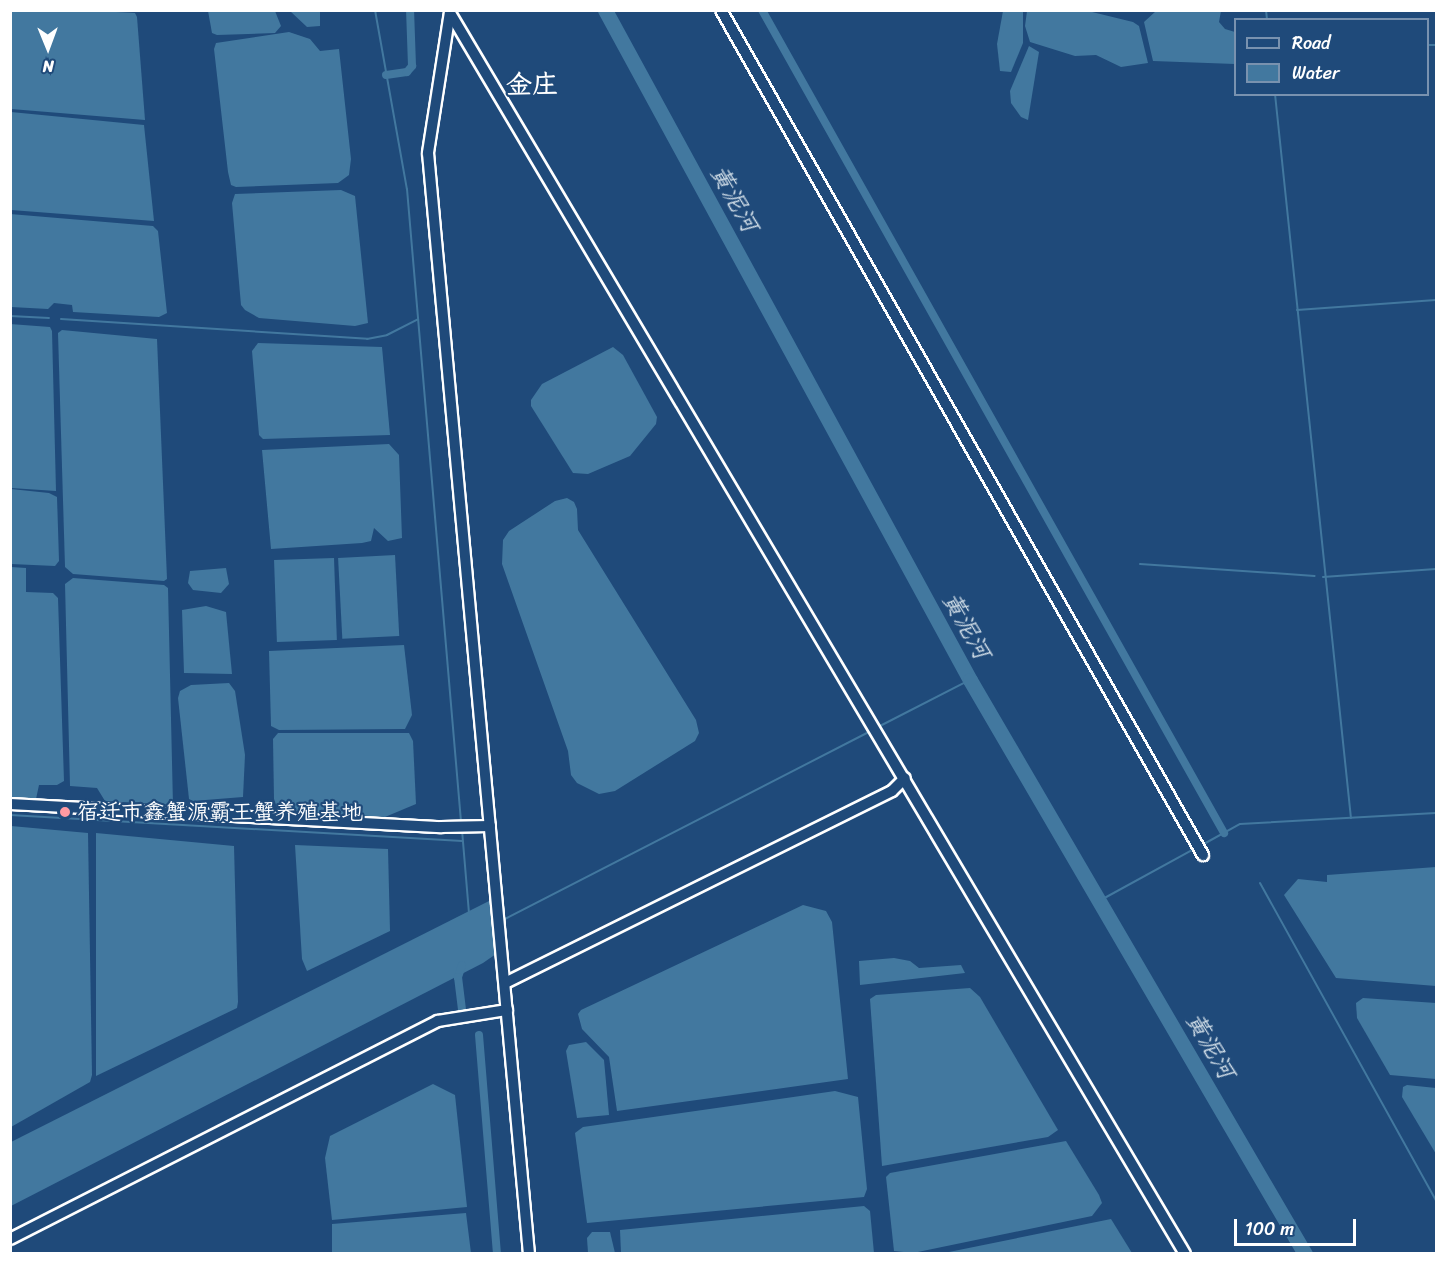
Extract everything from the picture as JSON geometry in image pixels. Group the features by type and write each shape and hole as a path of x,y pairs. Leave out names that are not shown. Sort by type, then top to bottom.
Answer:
{"street":[{"path":"722,10 1203,855"},
{"path":"450,12 1185,1254"},
{"path":"450,12 428,153 529,1254"},
{"path":"505,983 892,791 905,778"},
{"path":"10,804 461,827 490,826"},
{"path":"10,1239 438,1021 507,1010"}],"water":[{"path":"11,11 135,13 137,17 145,120 11,109"},
{"path":"208,11 275,11 281,26 275,33 217,35 212,33"},
{"path":"290,11 320,11 320,26 307,27"},
{"path":"1003,11 1023,11 1023,43 1011,72 1000,71 997,44"},
{"path":"1027,11 1088,11 1133,22 1139,26 1148,63 1121,67 1096,55 1075,56 1030,42 1025,26"},
{"path":"1156,11 1221,11 1219,22 1225,29 1234,32 1234,64 1153,61 1144,22"},
{"path":"289,32 310,39 320,51 339,49 351,159 349,175 338,183 236,187 231,185 228,172 214,49 216,43"},
{"path":"1029,46 1039,52 1028,120 1021,117 1011,103 1010,91"},
{"path":"11,112 144,125 154,221 11,210"},
{"path":"341,190 355,196 368,323 355,326 259,318 245,310 241,305 232,203 235,194"},
{"path":"10,214 153,226 158,231 167,313 159,317 73,312 72,305 54,303 48,309 11,307"},
{"path":"10,324 50,327 52,331 56,491 11,488"},
{"path":"62,330 157,339 167,579 164,581 73,574 65,567 58,333"},
{"path":"258,343 382,347 390,435 263,439 259,435 252,351"},
{"path":"613,347 623,355 657,417 656,424 630,456 588,474 573,473 531,406 531,400 542,384"},
{"path":"389,444 399,455 402,538 388,541 374,528 371,541 362,543 271,549 262,450"},
{"path":"11,489 49,493 57,497 59,561 55,566 11,564"},
{"path":"567,498 574,502 577,509 578,530 696,720 699,733 695,741 615,791 599,794 577,783 571,775 568,751 502,564 503,540 509,531 555,501"},
{"path":"395,555 399,636 342,639 338,558"},
{"path":"334,558 337,640 277,642 274,560"},
{"path":"11,567 26,568 26,592 53,593 58,598 64,781 57,785 39,785 36,799 11,798"},
{"path":"226,568 229,584 221,593 193,590 188,583 190,571"},
{"path":"73,578 164,585 168,588 173,805 105,801 97,788 70,786 65,584"},
{"path":"206,606 226,612 232,674 184,673 182,610"},
{"path":"404,645 412,715 405,729 279,730 271,726 269,651"},
{"path":"229,683 235,691 245,755 243,797 193,801 189,799 178,698 180,691 191,685"},
{"path":"278,733 409,733 413,741 416,804 385,817 278,810 274,799 273,739"},
{"path":"11,826 88,833 92,1075 90,1082 11,1127"},
{"path":"96,833 234,846 238,1002 237,1008 96,1076"},
{"path":"295,845 388,849 390,931 307,971 302,959"},
{"path":"1436,867 1436,986 1336,978 1284,895 1298,879 1327,882 1327,875"},
{"path":"491,900 496,954 483,963 11,1206 11,1142"},
{"path":"803,905 826,911 832,922 848,1079 617,1111 609,1057 582,1029 578,1014 581,1010"},
{"path":"894,958 910,961 919,968 961,965 965,973 860,985 859,961"},
{"path":"970,988 980,997 1058,1130 1048,1137 882,1166 870,999 876,995"},
{"path":"1363,998 1436,1003 1436,1079 1390,1075 1357,1018 1356,1003"},
{"path":"586,1042 604,1060 609,1115 577,1118 566,1051 569,1045"},
{"path":"433,1084 455,1095 467,1207 332,1220 325,1158 330,1136"},
{"path":"1407,1085 1436,1088 1436,1154 1402,1097 1403,1087"},
{"path":"835,1091 858,1097 867,1189 864,1197 587,1223 575,1133 583,1127"},
{"path":"1066,1141 1102,1203 1092,1216 913,1253 894,1251 886,1177 890,1173"},
{"path":"864,1206 870,1211 874,1253 621,1253 620,1230"},
{"path":"466,1213 471,1253 332,1253 332,1224"},
{"path":"1111,1219 1132,1253 944,1253"},
{"path":"592,1232 610,1232 615,1253 588,1253 587,1238"}],"waterway":[{"path":"375,10 407,189 461,822"},
{"path":"386,75 407,72 412,66 410,10"},
{"name":"黄泥河","path":"605,10 970,680 1305,1254"},
{"path":"762,10 1224,833"},
{"path":"1266,10 1267,18"},
{"path":"1429,45 1436,45"},
{"path":"1275,96 1351,818"},
{"path":"1297,310 1436,300"},
{"path":"10,316 49,318"},
{"path":"61,319 367,339 387,335 418,319"},
{"path":"1140,564 1315,576"},
{"path":"1323,577 1436,569"},
{"path":"876,728 970,680"},
{"path":"503,920 871,731"},
{"path":"1202,845 1240,824 1436,813"},
{"path":"10,815 462,841"},
{"path":"462,830 469,914"},
{"path":"1099,901 1194,849"},
{"path":"1260,883 1436,1201"},
{"path":"462,965 458,977 462,1012"},
{"path":"479,1035 497,1254"}],"place":[{"name":"宿迁市鑫蟹源霸王蟹养殖基地","path":"65,812"}],"district":[{"name":"金庄","path":"532,85"}]}
